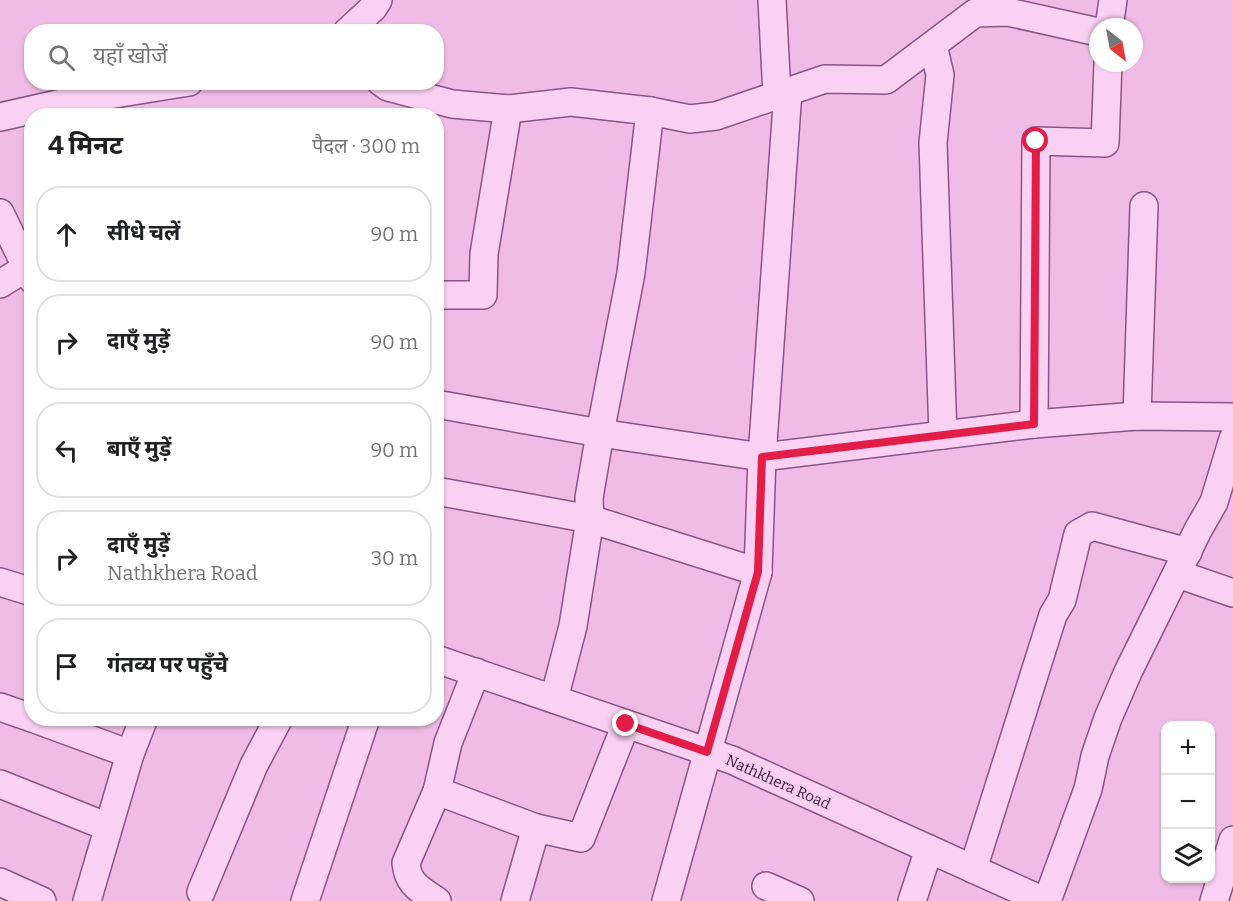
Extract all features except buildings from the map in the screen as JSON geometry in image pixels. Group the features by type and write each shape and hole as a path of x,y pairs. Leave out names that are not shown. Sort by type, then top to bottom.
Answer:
{"street":[{"path":"356,24 378,0"},
{"path":"666,901 758,572 782,93 772,0"},
{"path":"1111,18 1113,0"},
{"path":"399,90 453,104 508,109 571,102 650,111 690,119 716,116 825,79 886,80 933,45 974,6 1008,12 1053,11 1089,28"},
{"path":"933,45 940,75 933,143 943,435"},
{"path":"1034,424 1036,141 1105,143 1108,72"},
{"path":"40,108 139,90"},
{"path":"444,295 483,295 483,254 508,109"},
{"path":"554,699 573,626 590,519 589,498 631,273 650,111"},
{"path":"0,117 24,112"},
{"path":"1137,416 1144,206"},
{"path":"0,213 24,263"},
{"path":"0,284 24,276"},
{"path":"444,405 600,433 762,457 1034,424 1137,416 1233,417"},
{"path":"1045,901 1088,789 1095,756 1108,718 1128,672 1214,502 1232,450"},
{"path":"444,492 590,519 758,572"},
{"path":"973,869 1053,615 1062,600 1078,534 1092,526 1183,563 1233,593"},
{"path":"0,582 24,590"},
{"name":"Nathkhera Road","path":"444,662 732,760 1045,901"},
{"path":"437,901 413,884 407,874 406,863 437,791 448,743 476,672"},
{"path":"0,707 24,715"},
{"path":"437,791 536,828 581,838 626,724"},
{"path":"54,726 130,754"},
{"path":"87,901 130,754 141,726"},
{"path":"201,892 254,765 275,726"},
{"path":"305,901 363,726"},
{"path":"0,784 108,827"},
{"path":"515,901 536,828"},
{"path":"1214,901 1233,840"},
{"path":"912,901 929,849"},
{"path":"0,882 42,901"},
{"path":"766,886 800,901"}],"route":[{"path":"626,724 707,752 758,572 762,457 1034,424 1036,141"}]}
